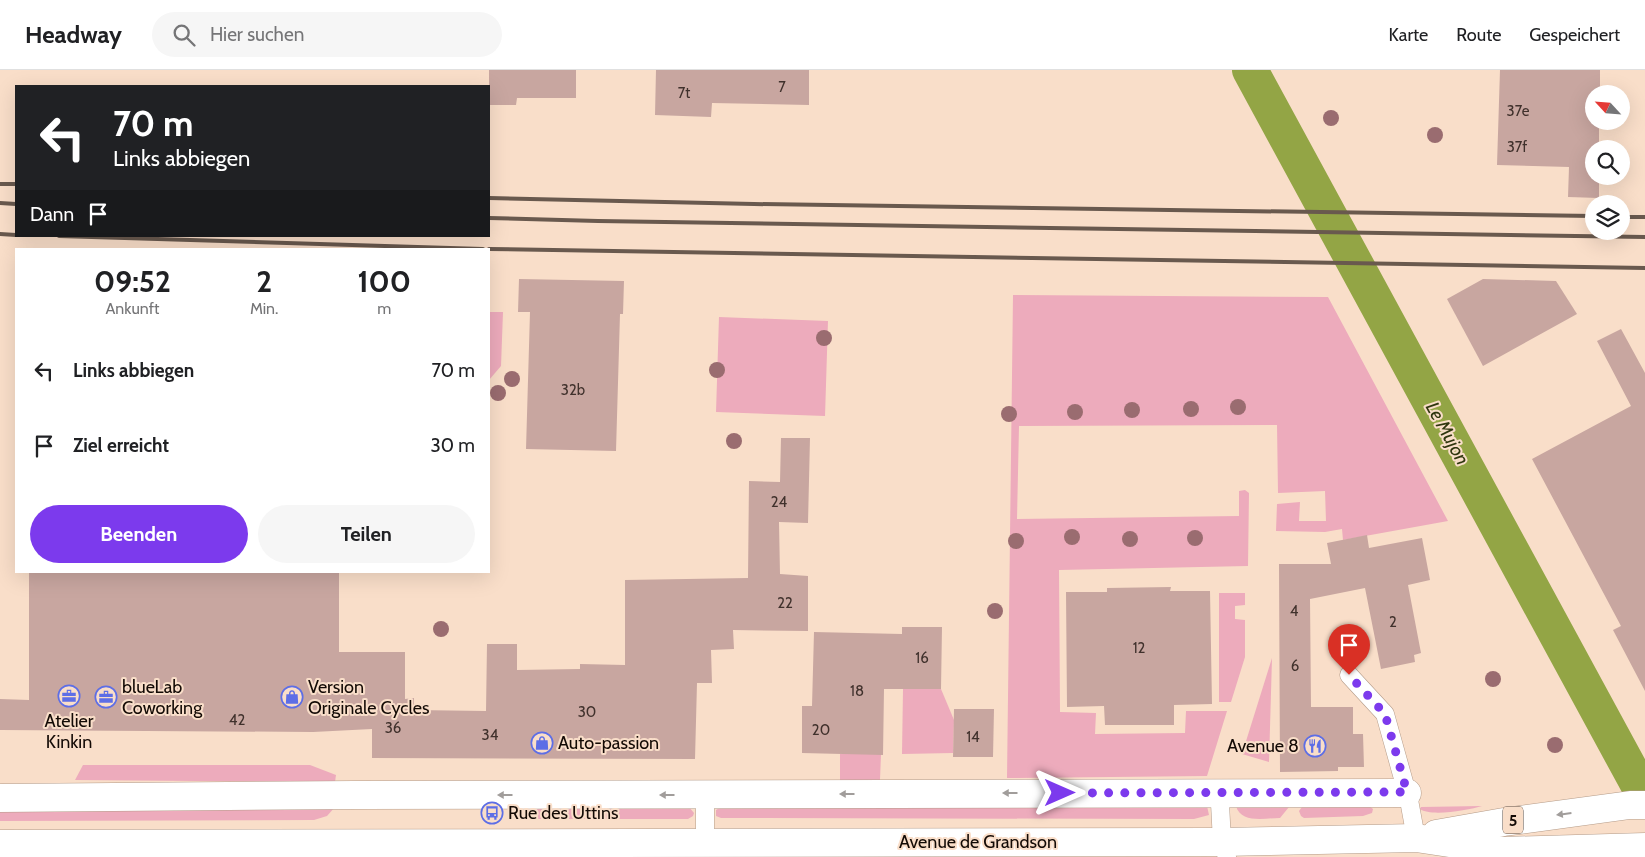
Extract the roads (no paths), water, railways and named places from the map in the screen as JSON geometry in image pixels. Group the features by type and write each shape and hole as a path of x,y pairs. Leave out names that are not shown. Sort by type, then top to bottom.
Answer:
{"main road":[{"path":"0,798 346,795 1407,792"},
{"name":"Avenue de Grandson","path":"0,844 705,850 1224,849 1416,838 1504,822 1645,805"},
{"name":"Avenue de Grandson","path":"1416,838 1504,851 1570,853 1639,848"}],"lane":[{"path":"1349,675 1385,714 1407,792 1416,838"},
{"path":"1216,792 1220,803 1224,849"},
{"path":"705,795 705,850"}],"waterway":[{"name":"Le Mujon","path":"1250,70 1645,797"}],"railway":[{"path":"0,184 15,184"},
{"path":"490,198 754,204 1585,216"},
{"path":"0,203 15,204"},
{"path":"1630,217 1645,217"},
{"path":"490,218 1645,237"},
{"path":"0,234 15,235"},
{"path":"92,237 450,248"},
{"path":"490,249 1645,268"}],"place":[{"name":"Atelier Kinkin","path":"69,696"},
{"name":"blueLab Coworking","path":"106,697"},
{"name":"Version Originale Cycles","path":"292,697"},
{"name":"Auto-passion","path":"542,743"},
{"name":"Avenue 8","path":"1315,746"},
{"name":"Rue des Uttins","path":"492,813"}]}
